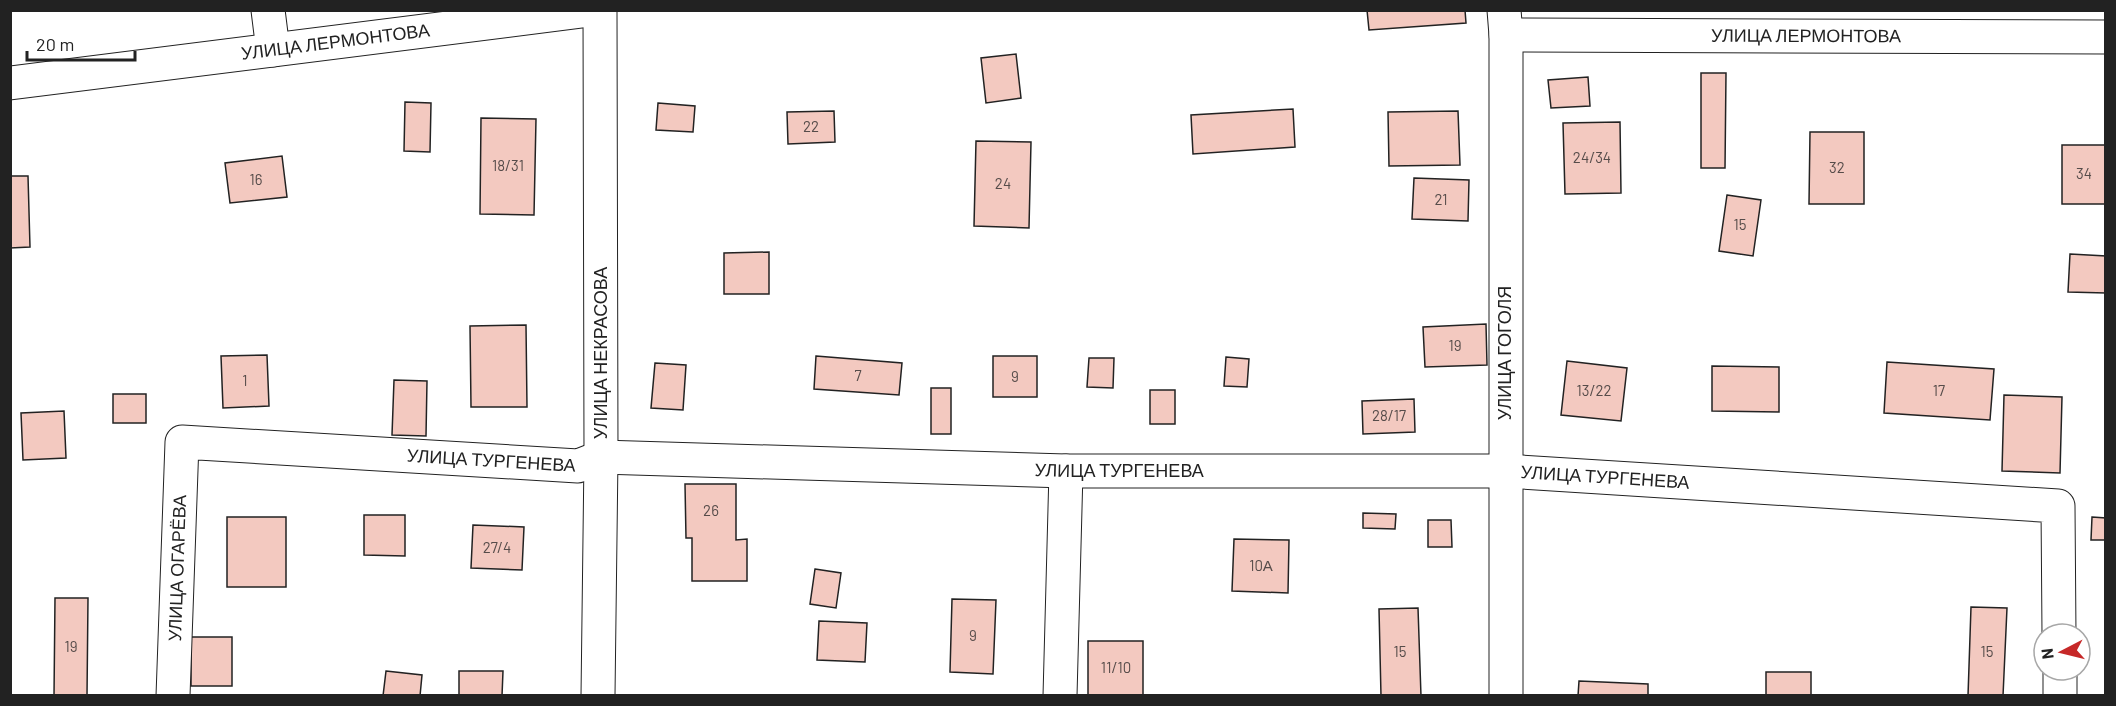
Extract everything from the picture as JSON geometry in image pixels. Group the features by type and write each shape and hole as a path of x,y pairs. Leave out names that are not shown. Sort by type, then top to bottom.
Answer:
{"street":[{"path":"268,10 273,50"},
{"name":"УЛИЦА ЛЕРМОНТОВА","path":"10,83 590,10"},
{"name":"УЛИЦА НЕКРАСОВА","path":"598,696 601,457 600,10"},
{"name":"УЛИЦА ЛЕРМОНТОВА","path":"1505,23 2106,37"},
{"name":"УЛИЦА ГОГОЛЯ","path":"1505,23 1506,696"},
{"name":"УЛИЦА ТУРГЕНЕВА","path":"182,442 578,466 601,457 1066,471 1505,471 2058,506 2059,622"},
{"name":"УЛИЦА ОГАРЁВА","path":"173,696 182,442"},
{"path":"1060,696 1066,471"}],"building":[{"path":"1367,10 1465,10 1466,23 1369,30"},
{"path":"1016,54 1021,98 986,103 981,58"},
{"path":"1701,73 1726,73 1725,168 1701,168"},
{"path":"1588,77 1590,106 1551,108 1548,80"},
{"path":"405,102 431,103 430,152 404,151"},
{"path":"658,103 695,106 693,132 656,130"},
{"path":"1293,109 1295,147 1193,154 1191,115"},
{"path":"834,111 835,142 788,144 787,112"},
{"path":"1458,111 1460,165 1389,166 1388,112"},
{"path":"481,118 536,119 534,215 480,214"},
{"path":"1620,122 1621,193 1565,194 1563,123"},
{"path":"1810,132 1864,132 1864,204 1809,204"},
{"path":"976,141 1031,142 1029,228 974,226"},
{"path":"2062,145 2106,145 2106,204 2062,204"},
{"path":"282,156 287,197 230,203 225,163"},
{"path":"10,176 28,176 30,247 10,248"},
{"path":"1414,178 1469,180 1468,221 1412,219"},
{"path":"1727,195 1761,200 1753,256 1719,251"},
{"path":"769,252 769,294 724,294 724,253"},
{"path":"2070,254 2106,256 2106,293 2068,292"},
{"path":"1486,324 1487,365 1425,367 1423,327"},
{"path":"526,325 527,407 471,407 470,326"},
{"path":"267,355 269,406 223,408 221,356"},
{"path":"816,356 902,363 899,395 814,389"},
{"path":"993,356 1037,356 1037,397 993,397"},
{"path":"1226,357 1249,359 1247,387 1224,386"},
{"path":"1089,358 1114,358 1113,388 1087,387"},
{"path":"1567,361 1627,368 1621,421 1561,415"},
{"path":"1887,362 1994,369 1990,420 1884,413"},
{"path":"655,363 686,365 683,410 651,408"},
{"path":"1712,366 1779,367 1779,412 1712,411"},
{"path":"394,380 427,381 426,436 392,435"},
{"path":"931,388 951,388 951,434 931,434"},
{"path":"1150,390 1175,390 1175,424 1150,424"},
{"path":"113,394 146,394 146,423 113,423"},
{"path":"2004,395 2062,397 2060,473 2002,471"},
{"path":"1414,399 1415,432 1363,434 1362,401"},
{"path":"64,411 66,458 23,460 21,413"},
{"path":"685,484 736,484 736,540 747,539 747,581 692,581 692,538 686,538"},
{"path":"1363,513 1396,514 1395,529 1363,528"},
{"path":"364,515 405,515 405,556 364,555"},
{"path":"227,517 286,517 286,587 227,587"},
{"path":"2092,517 2106,518 2106,540 2091,540"},
{"path":"1428,520 1451,520 1452,547 1428,547"},
{"path":"473,525 524,527 522,570 471,568"},
{"path":"1234,539 1289,540 1288,593 1232,591"},
{"path":"815,569 841,573 836,608 810,604"},
{"path":"55,598 88,598 87,696 54,696"},
{"path":"952,599 996,600 993,674 950,672"},
{"path":"1971,607 2007,608 2003,696 1968,696"},
{"path":"1418,608 1421,696 1381,696 1379,609"},
{"path":"819,621 867,623 865,662 817,660"},
{"path":"191,637 232,637 232,686 191,686"},
{"path":"1088,641 1143,641 1143,696 1088,696"},
{"path":"386,671 422,675 420,696 383,696"},
{"path":"459,671 503,671 502,696 459,696"},
{"path":"1766,672 1811,672 1811,696 1766,696"},
{"path":"1579,681 1648,684 1648,696 1578,696"}]}
